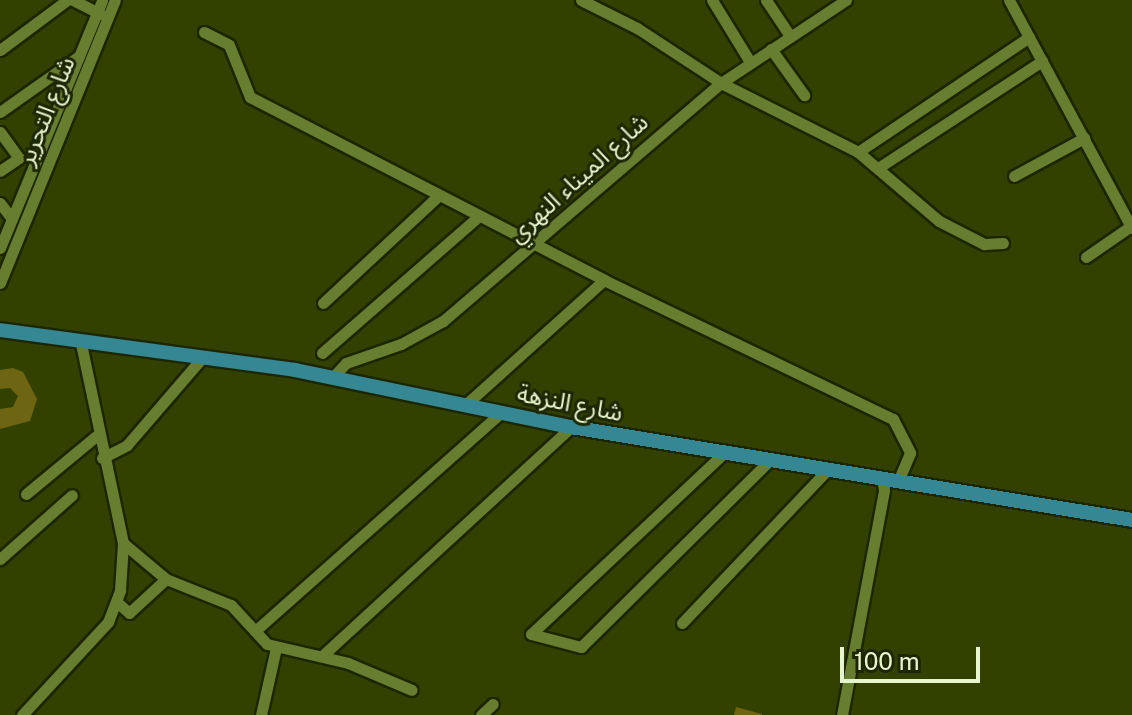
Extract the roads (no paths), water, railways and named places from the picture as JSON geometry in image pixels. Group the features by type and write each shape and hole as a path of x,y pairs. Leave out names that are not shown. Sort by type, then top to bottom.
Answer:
{"main road":[{"name":"شارع النزهة","path":"0,330 81,344 333,377 571,427 1132,520"}],"street":[{"path":"0,50 70,0 102,10"},
{"name":"شارع التحرير","path":"0,248 79,55 102,10 115,0"},
{"path":"581,0 637,28 721,83 858,152 939,221 984,244 1003,243"},
{"path":"712,0 750,62"},
{"path":"766,0 790,36"},
{"name":"شارع الميناء النهري","path":"333,377 346,363 401,344 443,321 721,83 846,0"},
{"path":"1009,0 1132,227 1086,257"},
{"name":"شارع التحرير","path":"0,283 102,10"},
{"path":"204,32 229,45 250,97 297,124 356,148 532,246 893,419 910,453 898,481"},
{"path":"858,152 1029,37"},
{"path":"771,49 804,95"},
{"path":"0,112 79,55"},
{"path":"878,168 1042,61"},
{"path":"0,132 30,176"},
{"path":"1014,176 1084,138"},
{"path":"0,171 19,158"},
{"path":"323,303 438,196"},
{"path":"0,203 12,219"},
{"path":"322,353 478,217"},
{"path":"465,405 604,280"},
{"path":"22,715 98,635 118,603 123,543 96,436 81,344"},
{"path":"102,458 127,445 201,359"},
{"path":"255,631 502,412"},
{"path":"322,656 571,427"},
{"path":"26,494 96,436"},
{"path":"725,452 531,634 581,647 770,460"},
{"path":"682,623 828,469"},
{"path":"842,715 884,490 882,478"},
{"path":"0,559 72,495"},
{"path":"123,543 166,579 231,605 276,648 322,656 412,690"},
{"path":"118,603 129,613 166,579"},
{"path":"261,715 276,648"},
{"path":"481,715 493,704"}]}
